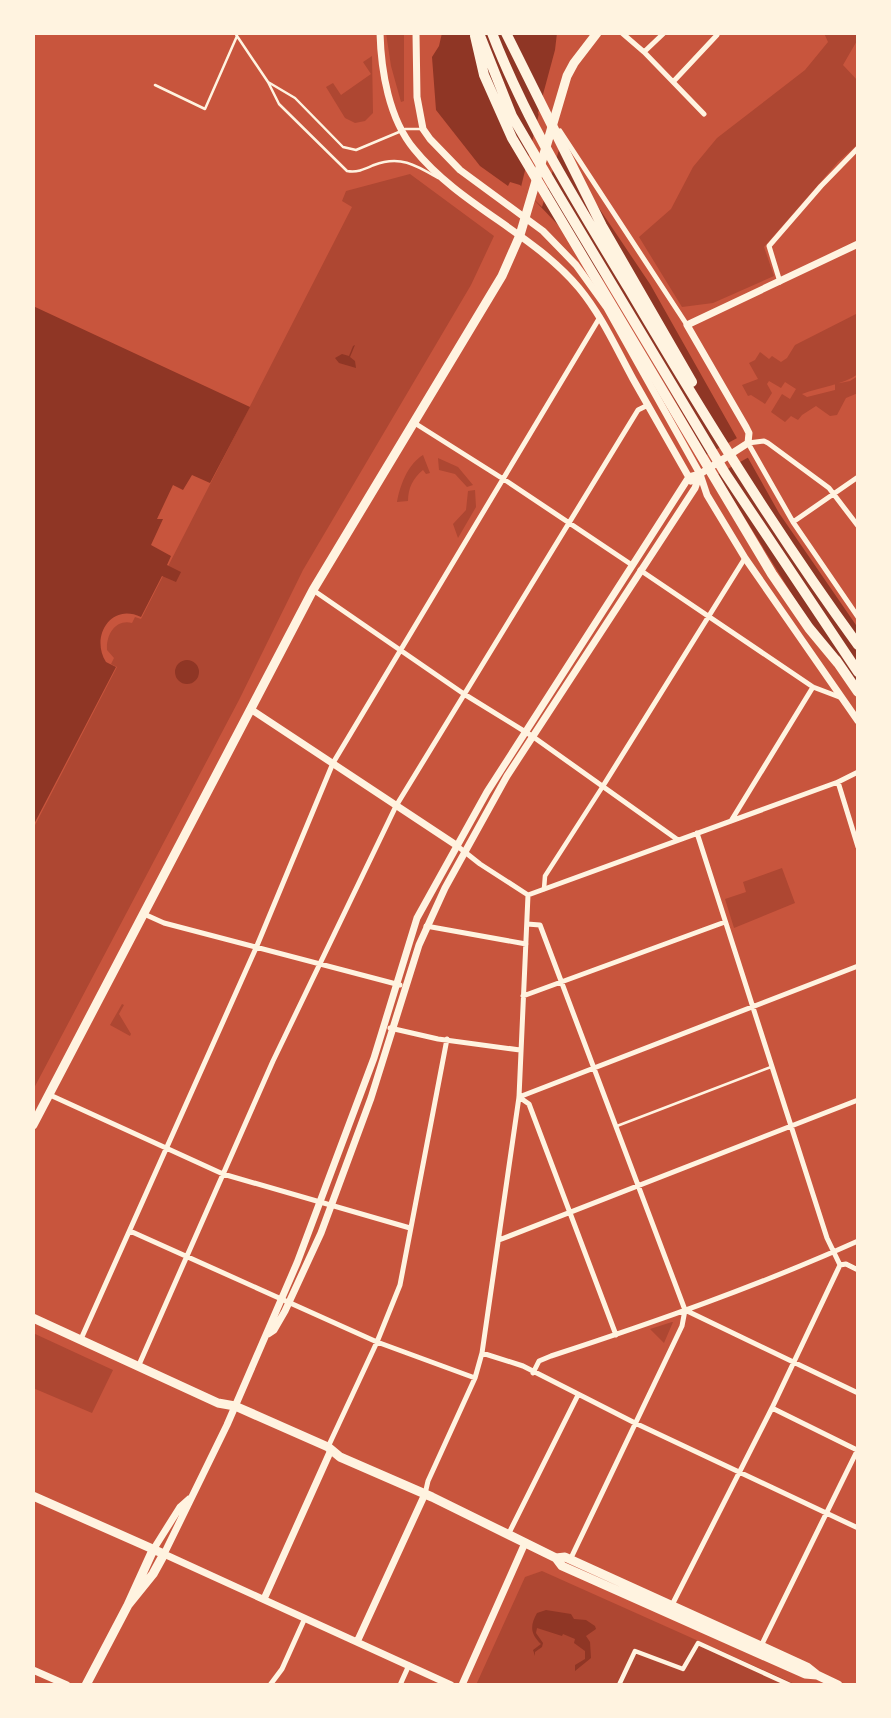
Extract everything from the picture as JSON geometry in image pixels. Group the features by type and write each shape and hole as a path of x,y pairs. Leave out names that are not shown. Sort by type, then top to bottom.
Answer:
{"highway":[{"path":"469,33 485,69 512,116 725,473 858,672"},
{"path":"477,33 512,116"},
{"path":"477,33 484,75 512,138 772,574 809,628 838,663"},
{"path":"492,33 508,75 557,169 781,537 858,645"},
{"path":"506,33 602,226 681,361 720,438"},
{"path":"725,473 775,568 858,692"}],"main road":[{"path":"33,1125 313,590 502,276 526,218 567,76 592,36"},
{"path":"33,1318 218,1403 235,1406 329,1449 340,1457 425,1494 556,1558 562,1566 793,1669 817,1675 838,1685"},
{"path":"33,1496 164,1554 153,1574 128,1605"},
{"path":"86,1685 153,1550"},
{"path":"556,1558 570,1559 807,1667 817,1675"}],"street":[{"path":"380,33 385,76 402,130 412,147 450,185 520,234 564,271 600,317 688,477 695,488 706,495"},
{"path":"416,33 417,97 424,129 438,150 558,245 591,283 700,474 706,495 745,558 858,721"},
{"path":"622,33 704,114"},
{"path":"643,52 664,33"},
{"path":"673,82 717,35 715,33"},
{"path":"553,122 687,325 746,427 748,443 793,522 858,617"},
{"path":"780,282 769,246 858,148"},
{"path":"687,325 858,244"},
{"path":"81,1339 256,948 333,763 600,317"},
{"path":"138,1367 319,964 396,806 638,410 648,405"},
{"path":"413,422 632,565"},
{"path":"268,1334 274,1330 289,1302 331,1206 371,1098 426,926 529,734 688,477 700,474 748,443 764,441 834,494 858,526"},
{"path":"451,1685 164,1554 175,1536 268,1334 268,1325 320,1203 383,1027 417,918 456,845 695,488 700,474"},
{"path":"793,522 858,477"},
{"path":"544,889 545,876 745,558"},
{"path":"640,570 813,687 842,698"},
{"path":"313,590 464,694 529,734 678,840"},
{"path":"731,821 813,687"},
{"path":"252,710 528,895"},
{"path":"528,895 838,782 858,772"},
{"path":"838,782 858,847"},
{"path":"697,833 833,1253 840,1265"},
{"path":"357,1642 425,1494 428,1481 475,1378 482,1353 519,1097 528,895"},
{"path":"144,914 164,923 405,987"},
{"path":"523,996 725,922"},
{"path":"527,924 540,925 685,1310 682,1326 570,1559"},
{"path":"426,926 526,944"},
{"path":"519,1097 858,966"},
{"path":"383,1027 520,1050"},
{"path":"264,1599 400,1285 447,1039"},
{"path":"50,1095 223,1174 410,1228"},
{"path":"519,1097 529,1104 616,1335"},
{"path":"499,1240 858,1100"},
{"path":"130,1231 377,1342 475,1378"},
{"path":"533,1373 539,1361 685,1310 858,1241"},
{"path":"840,1265 846,1264 858,1270"},
{"path":"672,1605 772,1408 840,1265"},
{"path":"685,1310 858,1394"},
{"path":"482,1353 523,1366 635,1423 858,1528"},
{"path":"508,1535 578,1395"},
{"path":"761,1646 857,1449 772,1408"},
{"path":"153,1550 180,1507 190,1499"},
{"path":"463,1685 525,1543"},
{"path":"270,1685 282,1669 305,1618"},
{"path":"619,1685 635,1651 683,1669 698,1643 790,1685"},
{"path":"400,1685 409,1665"},
{"path":"33,1670 67,1685"}],"lane":[{"path":"236,35 268,82 279,104 347,171 359,171 386,160 405,160 450,185"},
{"path":"155,85 205,109 236,35"},
{"path":"268,82 295,98 343,147 350,150 356,150 402,130 424,129"},
{"path":"617,1126 772,1067"}],"shaded area":[{"path":"386,33 404,33 404,101 401,102 391,66"},
{"path":"442,33 557,33 538,113 650,284 779,513 858,628 858,694 824,646 715,470 642,343 630,316 579,247 520,185 510,182 508,186 480,166 436,110 432,57 439,46"},
{"path":"824,33 858,33 858,39 843,65 858,81 858,144 838,162 764,247 774,276 713,303 682,307 639,237 671,209 693,167 717,138 805,70 828,42"},
{"path":"372,56 373,113 365,121 355,123 345,118 326,87 333,83 341,95 371,74 363,62"},
{"path":"410,174 494,236 471,285 303,570 239,700 33,1090 33,829 117,667 111,664 114,658 107,650 110,633 121,623 132,623 135,617 141,619 352,207 342,201 346,191"},
{"path":"33,306 250,407 210,483 192,475 183,490 173,485 157,519 163,519 151,545 171,556 167,565 181,572 176,582 162,576 141,617 121,614 106,624 100,642 102,652 106,662 116,667 33,826"},
{"path":"858,313 858,374 838,383 858,376 858,393 846,398 837,415 830,416 816,406 798,420 791,416 785,422 771,412 782,394 790,399 796,389 785,382 781,388 769,381 767,384 772,393 765,404 751,395 748,396 742,385 758,379 749,363 755,360 760,352 769,359 772,356 781,362 795,345","holes":["835,384 835,390 807,397 802,394"]},
{"path":"355,345 350,357 355,361 356,368 339,363 335,358 342,354 349,356"},
{"path":"423,455 430,473 426,474 423,470 416,476 408,501 397,502 406,476 413,464"},
{"path":"438,458 458,467 473,485 467,487 455,474 439,470"},
{"path":"475,490 476,507 458,538 453,524 466,510 468,491"},
{"path":"187,660 196,663 199,672 196,681 187,684 178,681 175,672 178,663"},
{"path":"782,868 795,903 734,928 725,899 746,892 743,882"},
{"path":"122,1004 124,1005 119,1014 130,1036 110,1025"},
{"path":"672,1322 664,1343 650,1329"},
{"path":"33,1333 113,1370 92,1413 33,1388"},
{"path":"542,1571 797,1685 476,1685 525,1577"},
{"path":"546,1610 571,1614 574,1619 586,1620 595,1626 596,1629 586,1636 590,1642 591,1658 575,1671 575,1665 585,1659 585,1651 574,1643 575,1639 563,1634 562,1636 537,1628 536,1633 543,1643 535,1656 533,1650 541,1644 533,1633 533,1622 537,1613"}],"pier":[{"path":"541,105 561,143 542,207 521,187"},
{"path":"739,437 749,457 717,475 706,455"}]}
